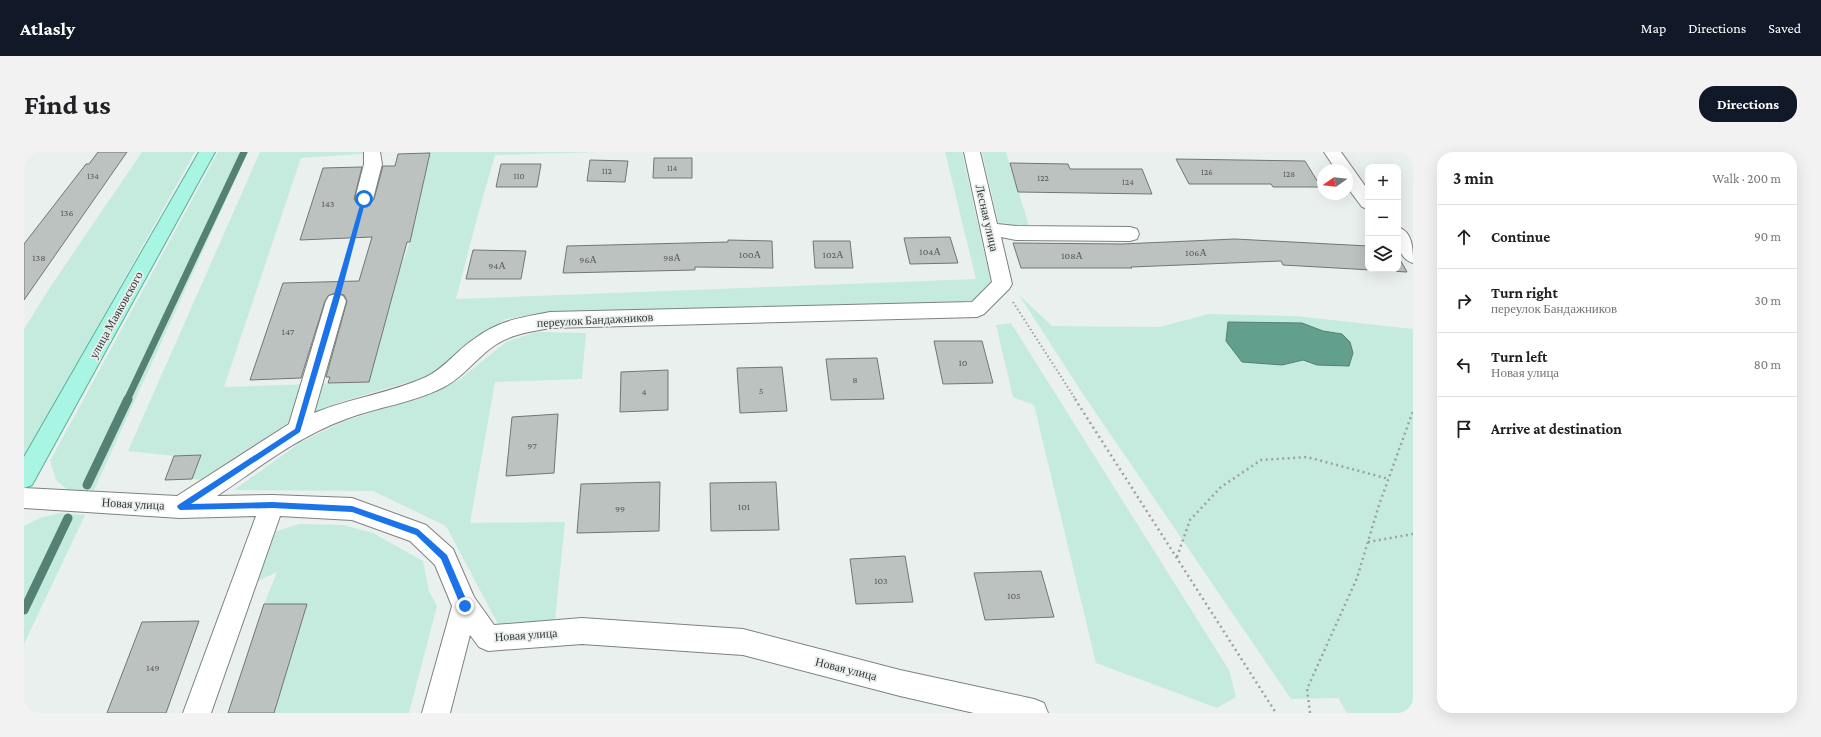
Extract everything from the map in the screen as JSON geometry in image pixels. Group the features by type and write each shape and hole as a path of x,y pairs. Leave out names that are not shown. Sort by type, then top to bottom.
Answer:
{"main road":[{"name":"улица Маяковского","path":"24,478 208,152"}],"street":[{"path":"364,199 374,164 372,152"},
{"name":"Лесная улица","path":"972,152 1002,284"},
{"path":"1332,152 1340,164"},
{"path":"1353,182 1366,200"},
{"path":"989,229 1016,233 1130,234"},
{"path":"1404,235 1413,256"},
{"name":"переулок Бандажников","path":"180,507 298,430 342,411 416,390 435,382 458,366 480,345 511,327 550,320 977,309 1002,284"},
{"path":"298,430 336,301"},
{"name":"Новая улица","path":"24,498 180,507 272,505 352,509 418,533 444,557 465,606 488,638 582,631 743,642 986,707 1034,713"},
{"path":"197,713 272,505"},
{"path":"436,713 465,606"}],"path":[{"path":"336,301 364,199"},
{"path":"1002,284 1276,713"},
{"path":"1310,713 1307,689 1357,578 1413,411"},
{"path":"1177,557 1190,520 1221,487 1261,460 1307,457 1389,479"},
{"path":"1368,542 1413,534"}],"shaded area":[{"path":"142,152 195,152 24,458 24,329 51,286"},
{"path":"218,152 248,152 94,490 68,490 56,480 50,461"},
{"path":"260,152 390,152 301,158 224,387 369,382 398,275 410,242 430,153 422,152 599,152 495,155 456,299 976,279 945,152 962,152 991,283 973,303 548,312 506,319 474,339 436,374 340,402 301,420 205,480 192,479 201,455 174,456 128,451"},
{"path":"982,152 1006,152 1030,229 999,226"},
{"path":"1019,295 1052,326 1159,327 1209,314 1296,316 1413,329 1413,713 1347,713 1338,698 1291,699 1083,394"},
{"path":"1228,322 1302,323 1323,331 1342,334 1350,342 1353,353 1349,366 1317,365 1303,360 1282,365 1242,362 1226,341"},
{"path":"1011,323 1229,670 1236,697 1217,708 1096,663 1034,405 1013,397 996,325"},
{"path":"536,332 586,333 582,379 495,382 470,523 565,522 555,620 498,624 446,526 373,491 234,490 301,442 342,422 433,392 459,380 506,342"},
{"path":"60,513 85,515 24,644 24,526 40,518"},
{"path":"299,524 343,525 373,533 423,561 429,591 437,606 409,713 274,713 306,604 264,604 277,572 256,582 274,532"}],"building":[{"path":"98,152 127,152 24,300 24,244 86,164 89,164"},
{"path":"430,153 410,242 407,242 369,382 328,383 330,377 326,377 347,301 344,295 336,293 329,295 325,301 301,378 250,380 283,283 359,281 372,237 300,240 323,168 362,167 354,199 357,204 364,206 370,204 374,199 383,166 395,166 398,154"},
{"path":"654,158 692,158 692,178 653,178"},
{"path":"1176,159 1305,161 1317,180 1317,187 1273,187 1271,184 1189,184"},
{"path":"590,160 628,161 625,182 587,181"},
{"path":"1010,163 1068,164 1070,169 1142,169 1152,194 1018,192"},
{"path":"501,164 541,164 537,187 496,187"},
{"path":"950,237 958,263 910,264 904,238"},
{"path":"1235,239 1365,246 1365,270 1283,265 1281,261 1131,267 1132,268 1021,268 1013,243 1122,244"},
{"path":"728,240 772,241 773,268 695,267 695,270 563,273 567,246 728,242"},
{"path":"813,241 850,241 853,268 815,268"},
{"path":"473,250 526,251 521,279 466,279"},
{"path":"1401,261 1407,272 1401,272"},
{"path":"934,341 982,341 993,383 943,384"},
{"path":"877,358 884,399 831,400 826,359"},
{"path":"782,367 787,411 740,413 737,368"},
{"path":"668,370 668,410 620,412 621,372"},
{"path":"558,414 554,473 506,476 512,417"},
{"path":"201,455 192,479 165,480 174,456"},
{"path":"660,482 659,531 577,533 581,484"},
{"path":"776,482 779,530 711,531 710,483"},
{"path":"905,556 913,602 856,604 850,559"},
{"path":"1041,571 1054,617 985,620 974,573"},
{"path":"264,604 307,604 274,713 228,713"},
{"path":"199,621 166,713 107,713 142,622"}],"waterway":[{"path":"127,400 244,152"},
{"path":"87,485 128,399"},
{"path":"24,610 68,518"}],"route":[{"path":"364,199 298,430 180,507 272,505 352,509 418,533 444,557 465,606"}]}
